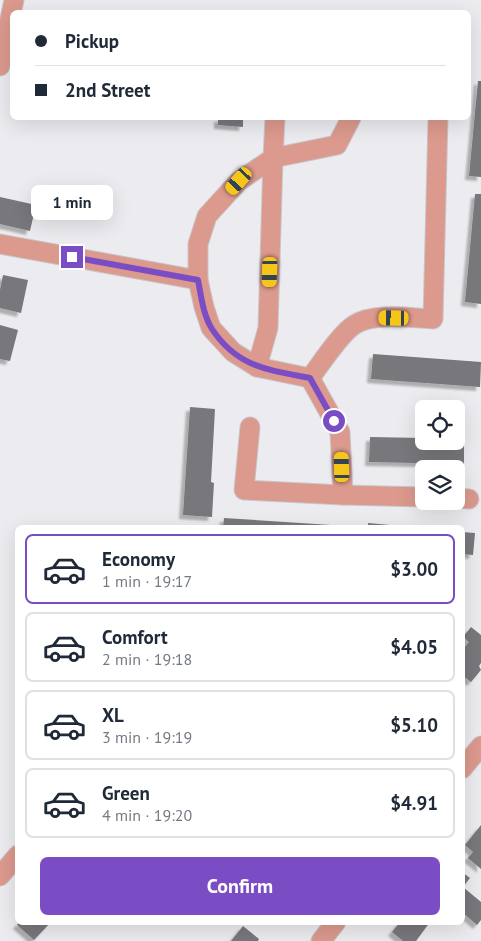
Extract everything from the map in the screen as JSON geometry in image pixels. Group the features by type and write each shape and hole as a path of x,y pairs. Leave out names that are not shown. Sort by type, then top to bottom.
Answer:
{"street":[{"path":"0,66 10,19"},
{"path":"256,367 268,328 275,120"},
{"path":"343,495 340,432 310,378 256,367 232,352 211,328 198,280 198,244 207,216 239,181 273,158 337,144 350,120"},
{"path":"310,378 336,344 354,325 374,318 433,319 438,120"},
{"path":"0,244 198,280"},
{"path":"250,427 244,490 415,497"},
{"path":"465,765 481,746"},
{"path":"0,876 15,858"},
{"path":"321,941 334,925"}],"building":[{"path":"478,81 481,81 481,177 469,176"},
{"path":"218,120 243,120 243,127 218,125"},
{"path":"475,194 481,194 481,304 465,302"},
{"path":"0,197 36,205 30,231 0,224"},
{"path":"3,275 28,280 21,313 0,308 0,290"},
{"path":"0,325 18,330 10,361 0,359"},
{"path":"373,354 481,362 480,387 371,379"},
{"path":"190,407 215,409 211,482 214,483 212,517 183,515"},
{"path":"370,437 415,438 415,450 464,450 464,460 415,460 415,463 369,462"},
{"path":"224,518 331,525 223,525"},
{"path":"368,523 390,525 368,525"},
{"path":"465,532 475,533 473,555 465,554"},
{"path":"471,627 481,635 481,663 479,666 481,670 471,682 465,677 465,647 469,642 465,639 465,634"},
{"path":"481,825 481,869 468,858 473,852 465,845"},
{"path":"465,874 470,878 465,884"},
{"path":"465,889 481,902 481,920 477,925 465,915"},
{"path":"17,925 48,925 34,940"},
{"path":"398,925 428,925 416,941 403,941 392,932"},
{"path":"243,926 259,939 258,941 231,941"}],"route":[{"path":"72,257 198,280 211,328 232,352 256,367 310,378 334,421"}]}
